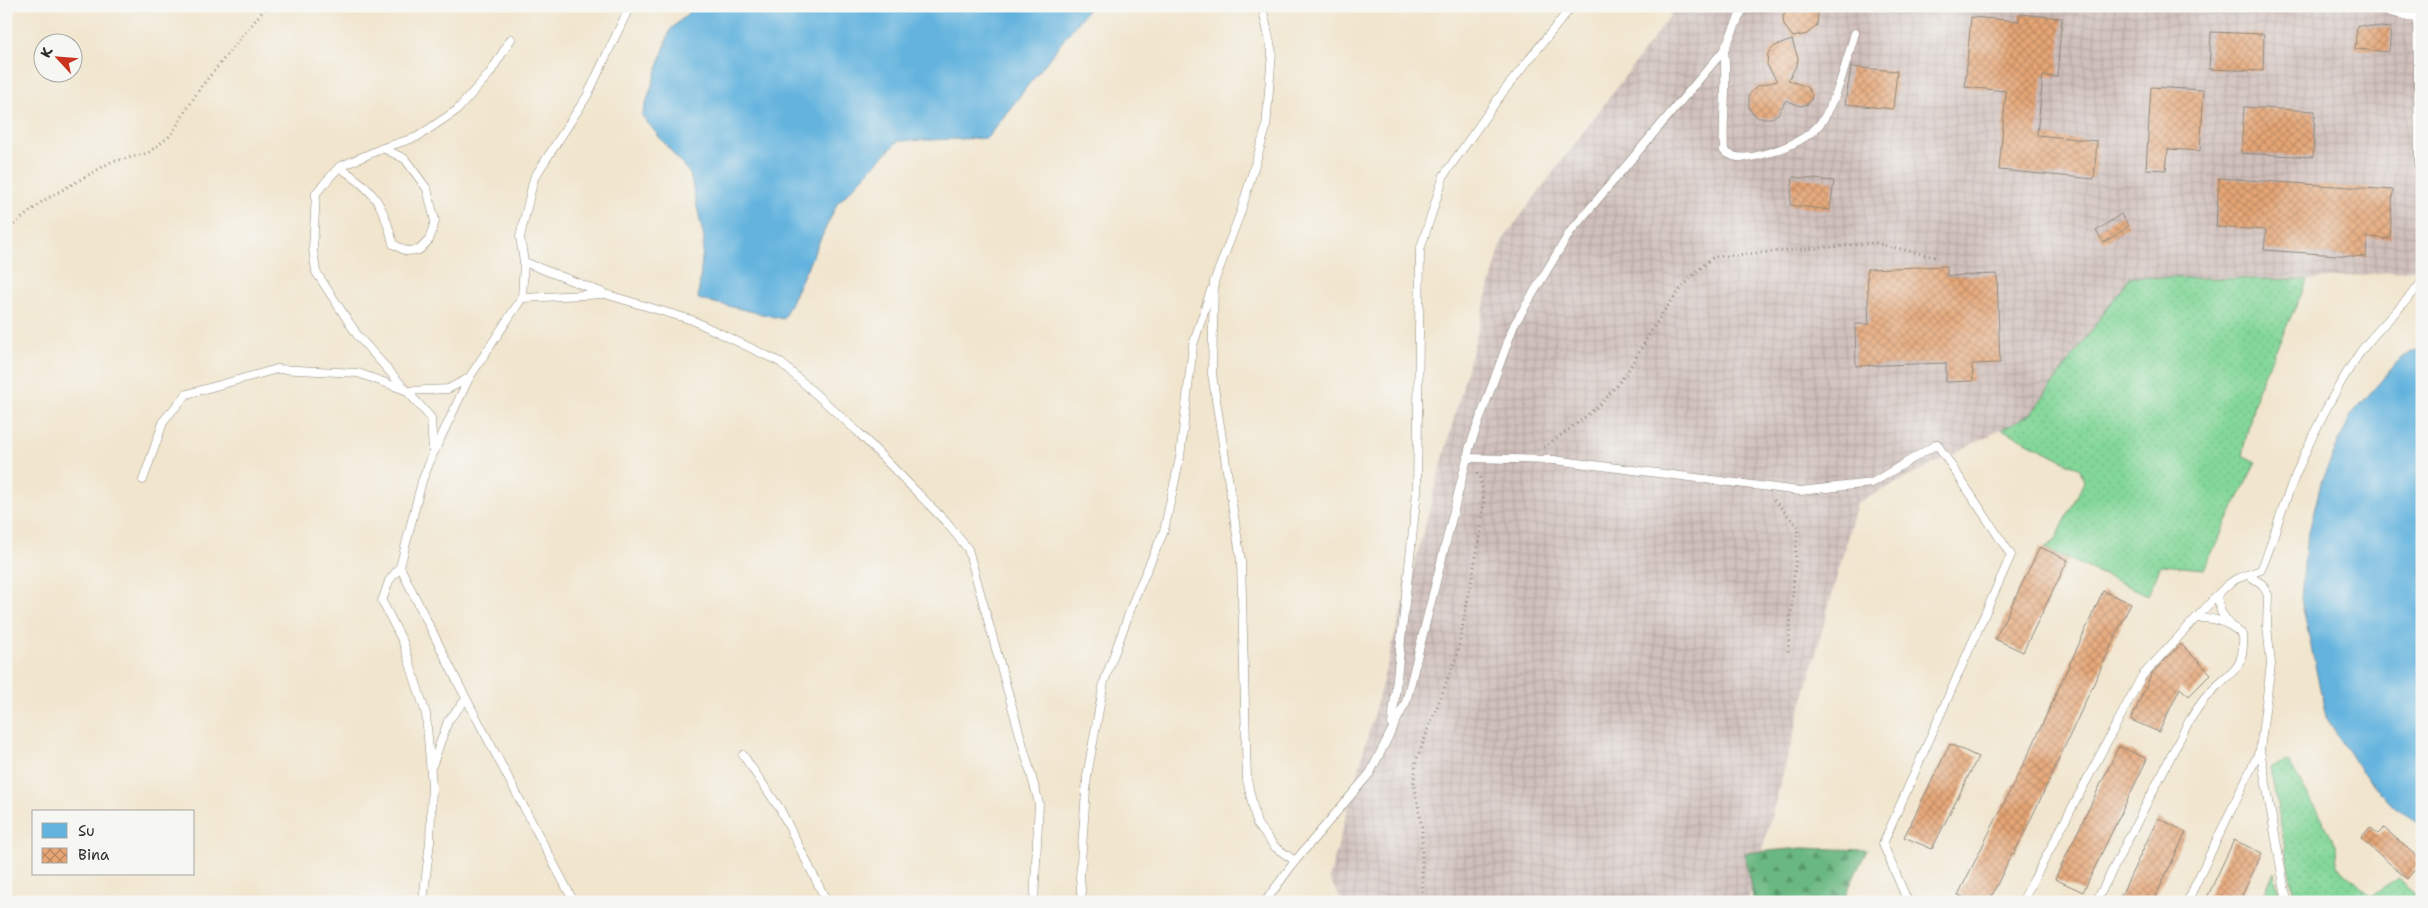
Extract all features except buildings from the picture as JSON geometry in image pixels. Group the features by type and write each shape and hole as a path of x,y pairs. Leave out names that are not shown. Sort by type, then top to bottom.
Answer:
{"lane":[{"path":"423,902 430,841 431,770 426,714 403,642 382,601 390,581 400,567 422,481 433,454 469,378 522,298 524,262 520,237 534,178 587,96 630,6"},
{"path":"1082,902 1080,877 1087,776 1104,682 1135,596 1164,531 1180,457 1193,345 1214,282 1240,214 1266,128 1272,52 1262,6"},
{"path":"1391,731 1417,492 1420,250 1444,175 1503,92 1572,6"},
{"path":"1265,902 1295,862 1370,773 1406,702 1467,458 1514,326 1570,232 1724,50 1744,6"},
{"path":"2364,6 2418,18"},
{"path":"2418,6 2419,166 2422,167"},
{"path":"1724,50 1727,72 1722,124 1724,151 1729,155 1740,158 1758,156 1788,147 1819,126 1834,97 1855,32"},
{"path":"433,454 432,418 358,336 316,272 313,250 316,193 339,167 383,148 417,137 457,110 490,73 511,39"},
{"path":"339,167 371,191 389,224 393,244 406,251 419,250 429,240 435,221 427,188 405,158 383,148"},
{"path":"524,262 605,294 692,320 780,362 858,432 945,521 968,549 1039,803 1034,902"},
{"path":"1214,282 1212,374 1242,561 1247,780 1257,824 1275,847 1295,862"},
{"path":"2287,902 2260,750 2271,664 2267,626 2268,595 2262,584 2261,570 2272,546 2287,495 2324,413 2362,350 2405,304 2422,282"},
{"path":"522,298 605,294"},
{"path":"143,480 164,420 187,394 277,369 358,373 408,391 448,389 469,378"},
{"path":"1467,458 1554,460 1800,491 1872,483 1937,444 2012,556 1883,844 1908,902"},
{"path":"400,567 466,698 574,902"},
{"path":"2022,902 2142,676 2217,595 2236,579 2261,570"},
{"path":"2248,575 2262,584"},
{"path":"2096,902 2189,722 2206,696 2239,665 2244,653 2243,636 2228,622 2221,612 2217,595"},
{"path":"2196,618 2210,618 2228,622"},
{"path":"431,770 448,721 466,698"},
{"path":"2187,902 2260,750"},
{"path":"743,755 780,809 827,902"}],"path":[{"path":"6,231 44,202 111,162 148,153 172,135 200,88 267,6"},
{"path":"1524,460 1563,434 1612,392 1640,352 1662,315 1693,274 1713,257 1875,243 1939,258"},
{"path":"1422,902 1422,828 1414,782 1416,761 1457,654 1481,531 1484,499 1480,478 1467,458"},
{"path":"1761,486 1798,527 1788,653"}],"shaded area":[{"path":"1674,6 2422,6 2422,269 2308,280 2130,277 2031,414 1857,503 1748,902 1343,902 1329,879 1502,241 1673,12"}],"green space":[{"path":"2130,277 2308,280 2257,390 2242,455 2256,462 2204,569 2161,565 2148,595 2044,548 2055,541 2084,482 2080,469 2002,429 2031,414"},
{"path":"2288,761 2336,844 2337,865 2371,896 2399,878 2422,902 2295,902 2270,767"},
{"path":"1802,848 1867,850 1842,902 1754,902 1744,853"},
{"path":"2274,872 2281,902 2260,902"}],"water":[{"path":"696,6 1090,6 987,138 898,141 837,204 783,319 698,299 704,239 690,174 642,116 670,30"},
{"path":"2422,347 2422,825 2394,807 2360,770 2326,717 2301,599 2306,544 2322,479 2351,415 2402,357"}]}
